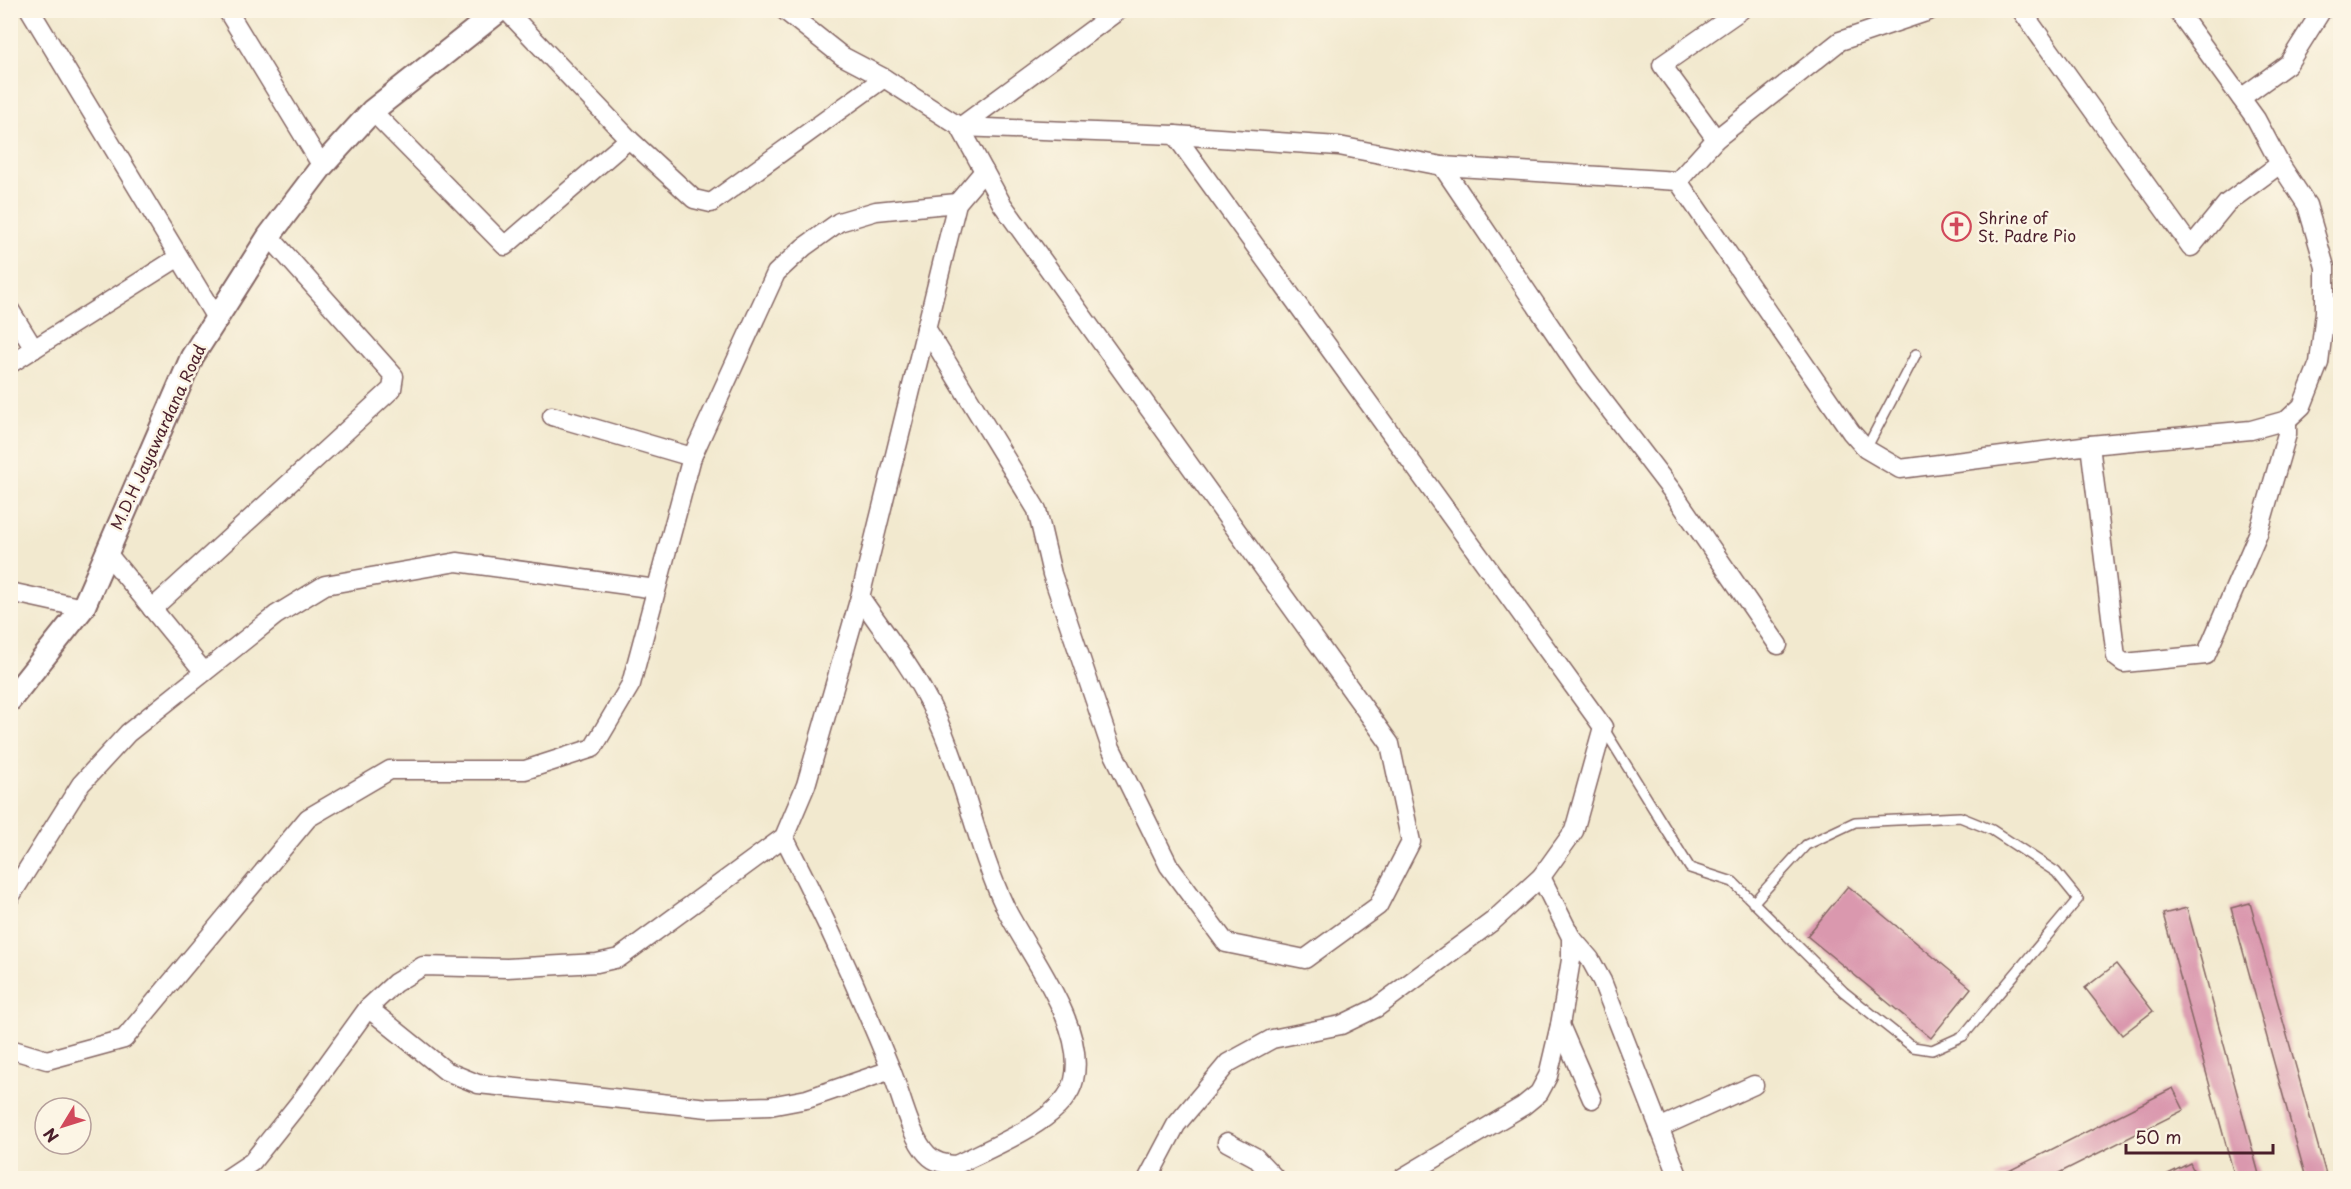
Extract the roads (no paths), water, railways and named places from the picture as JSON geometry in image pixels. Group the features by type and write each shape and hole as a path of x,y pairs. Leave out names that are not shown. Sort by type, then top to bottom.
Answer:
{"street":[{"path":"30,10 216,318"},
{"path":"227,10 321,166"},
{"name":"M.D.H Jayawardana Road","path":"10,700 83,608 192,357 269,236 321,166 372,111 500,10"},
{"path":"506,10 629,139 694,199 711,203 884,78"},
{"path":"784,10 842,56 884,78 960,127 1002,204 1390,744 1411,842 1378,906 1305,959 1226,944 1169,866 1111,748 1052,574 1037,510 926,328"},
{"path":"960,127 1119,10"},
{"path":"1716,139 1662,65 1741,10"},
{"path":"2021,10 2191,247 2227,203 2280,164"},
{"path":"1678,181 1851,432 1866,449 1900,470 2090,445 2251,430 2287,420 2302,406 2319,363 2325,312 2325,267 2307,205 2241,98 2177,10"},
{"path":"2241,98 2288,64 2322,10"},
{"path":"1678,181 1716,139 1840,41 1929,11"},
{"path":"372,111 505,246 629,139"},
{"path":"960,127 1175,135 1339,146 1442,166 1678,181"},
{"path":"1148,1179 1176,1125 1228,1063 1272,1039 1341,1025 1376,1008 1493,921 1541,877 1574,831 1603,727 1175,135"},
{"path":"1442,166 1584,376 1672,491 1778,645"},
{"path":"228,1179 252,1162 303,1098 368,1008 395,982 423,966 507,968 597,963 618,958 784,837 806,785 860,597 957,203 984,171"},
{"path":"10,1049 47,1060 124,1040 308,819 390,770 525,770 593,748 631,684 692,457 776,273 804,247 839,222 876,211 957,203"},
{"path":"152,609 392,389 394,376 269,236"},
{"path":"10,364 179,257"},
{"path":"10,310 34,349"},
{"path":"552,416 692,457"},
{"path":"2090,445 2116,657 2124,663 2206,655 2258,534 2287,434 2287,420"},
{"path":"106,552 204,672"},
{"path":"10,897 81,784 128,733 276,615 325,585 457,562 656,589"},
{"path":"10,592 83,608"},
{"path":"784,837 816,897 920,1144 928,1155 939,1163 956,1165 1049,1116 1066,1098 1074,1080 1077,1056 1065,1016 997,887 984,857 958,766 923,691 860,597"},
{"path":"1541,877 1571,937 1590,959 1602,981 1679,1179"},
{"path":"1402,1179 1523,1106 1539,1093 1548,1076 1560,1025 1571,960 1571,937"},
{"path":"368,1008 446,1071 478,1084 708,1108 736,1108 807,1099 891,1071"},
{"path":"1560,1025 1592,1099"},
{"path":"1659,1128 1754,1085"},
{"path":"1227,1142 1255,1157 1275,1179"}],"lane":[{"path":"1866,449 1916,354"},
{"path":"1603,727 1690,868 1733,882 1753,903 1844,992 1913,1047 1932,1050 1963,1036 2078,899 2056,872 1992,830 1960,818 1855,822 1806,844 1753,903"}],"place":[{"name":"Shrine of St. Padre Pio","path":"1957,227"}]}
